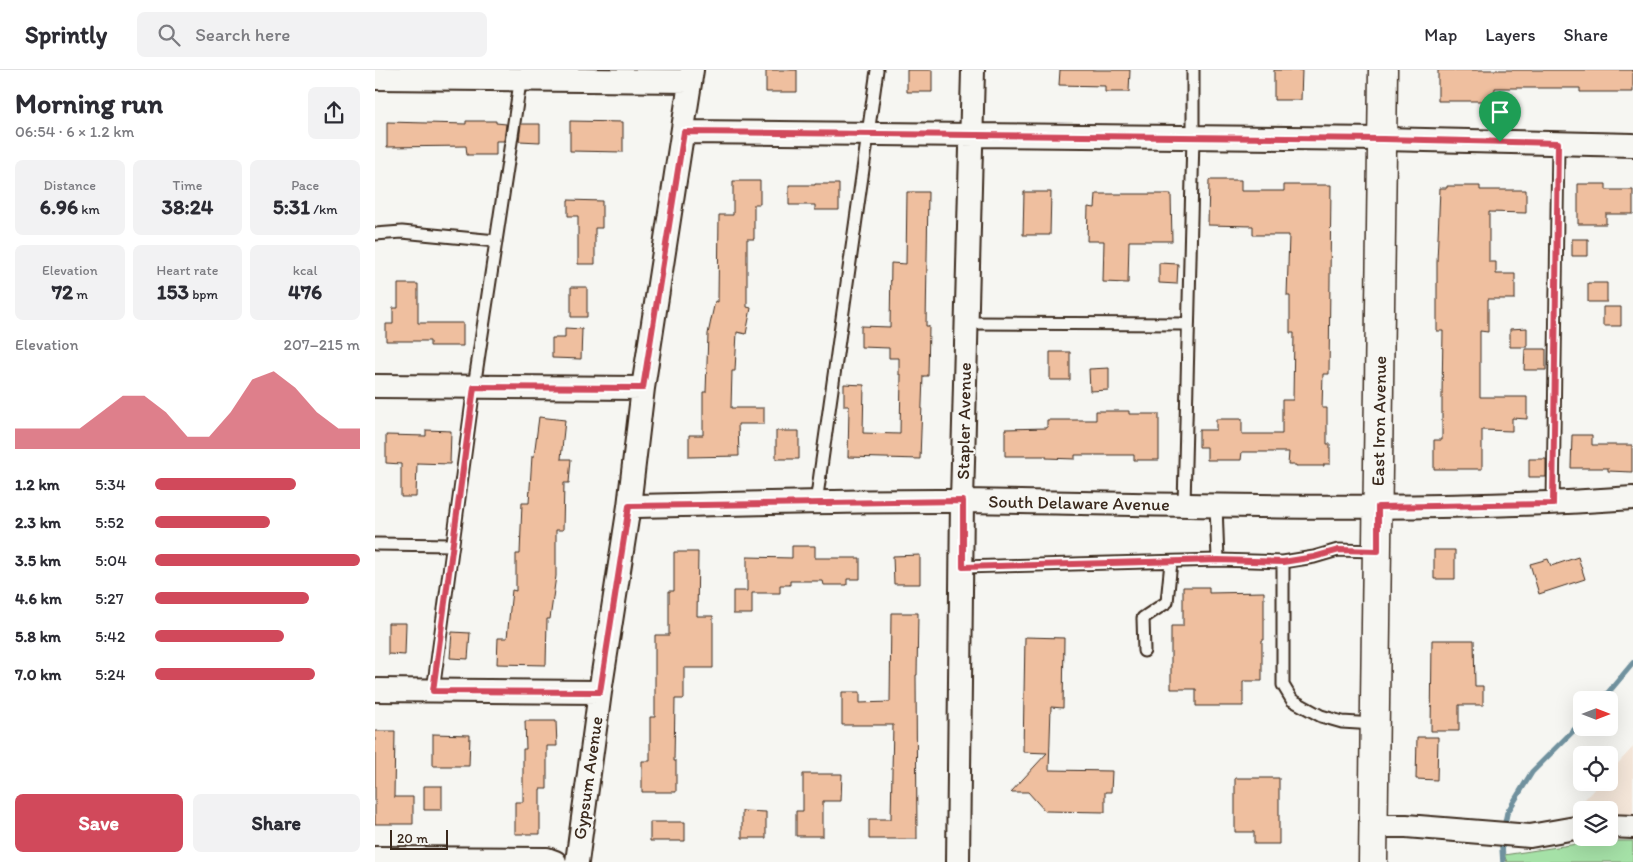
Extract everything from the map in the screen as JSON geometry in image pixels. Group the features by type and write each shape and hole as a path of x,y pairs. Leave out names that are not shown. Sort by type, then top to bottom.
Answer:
{"street":[{"name":"Stapler Avenue","path":"958,862 963,501 973,70"},
{"name":"East Iron Avenue","path":"1373,862 1383,70"},
{"path":"375,78 521,75 691,76"},
{"name":"Gypsum Avenue","path":"577,862 600,692 629,506 643,388 684,132 691,76"},
{"path":"684,132 1383,139 1633,146"},
{"path":"375,386 643,388"},
{"name":"South Delaware Avenue","path":"629,506 963,501 1378,507 1553,504 1633,498"},
{"path":"375,690 600,692"},
{"path":"1373,826 1406,826 1530,836 1571,829"},
{"path":"1618,826 1633,827"},
{"path":"375,858 547,859 555,862"}],"lane":[{"path":"816,503 877,70"},
{"path":"1184,505 1193,70"},
{"path":"433,691 474,387 521,75"},
{"path":"1553,504 1558,143"},
{"path":"375,234 402,232 496,241"},
{"path":"967,323 1188,324"},
{"path":"1216,505 1218,560"},
{"path":"375,544 453,545"},
{"path":"963,567 1218,560 1283,562 1314,557 1339,550 1378,551"},
{"path":"1143,651 1143,618 1167,602 1171,562"},
{"path":"1283,562 1283,685 1292,700 1321,716 1342,722 1375,724"}],"shaded area":[{"path":"1633,747 1633,814 1618,814 1618,801 1583,801 1593,791 1618,791 1618,763"}],"green space":[{"path":"1618,841 1633,841 1633,862 1507,862 1504,855 1573,845 1618,846"}],"building":[{"path":"766,70 797,70 797,92 766,92"},
{"path":"907,70 932,70 932,92 907,92"},
{"path":"1060,70 1130,70 1129,92 1105,92 1105,86 1059,85"},
{"path":"1274,70 1302,70 1301,100 1274,100"},
{"path":"1438,70 1633,70 1633,92 1580,92 1580,88 1495,88 1494,101 1438,101"},
{"path":"466,121 496,121 496,123 506,124 504,141 496,141 496,155 467,155 466,146 387,147 387,122 466,124"},
{"path":"570,121 623,122 623,152 570,151"},
{"path":"521,124 540,124 540,142 519,141"},
{"path":"1209,180 1241,180 1241,191 1284,191 1284,185 1331,185 1329,374 1323,374 1322,408 1327,408 1327,444 1330,444 1330,464 1324,464 1324,466 1288,465 1289,452 1242,452 1241,460 1207,460 1207,447 1199,447 1199,430 1216,430 1216,419 1242,419 1242,434 1282,434 1282,400 1293,400 1294,333 1290,333 1290,296 1287,296 1289,235 1253,235 1253,226 1208,225"},
{"path":"733,181 760,181 760,204 754,204 754,239 747,239 747,307 751,308 746,334 737,332 735,371 732,371 731,408 764,408 764,424 738,424 739,456 689,457 689,435 703,435 703,392 706,392 708,334 715,301 718,302 719,215 733,215"},
{"path":"839,184 839,210 815,210 815,205 789,205 789,185"},
{"path":"1578,184 1606,184 1606,190 1633,190 1633,214 1606,214 1606,224 1578,224"},
{"path":"1447,186 1480,186 1480,190 1526,190 1526,213 1489,212 1489,262 1496,262 1496,274 1515,274 1515,299 1488,299 1488,332 1480,331 1480,397 1527,397 1527,419 1512,418 1512,431 1482,430 1482,469 1434,469 1434,440 1442,440 1443,331 1437,331 1440,188 1447,188"},
{"path":"907,192 928,192 926,326 929,326 928,376 923,376 920,459 848,457 849,406 844,406 844,384 864,385 863,433 900,434 901,375 899,375 899,358 889,358 889,348 861,347 861,326 890,327 891,263 906,264"},
{"path":"1024,192 1051,192 1050,235 1023,235"},
{"path":"1096,194 1171,194 1172,241 1129,241 1128,283 1103,282 1104,241 1087,241 1088,207 1095,208"},
{"path":"568,200 602,201 602,228 595,228 595,264 578,264 578,216 568,216"},
{"path":"1572,239 1588,239 1588,256 1572,256"},
{"path":"1159,263 1178,264 1177,284 1159,283"},
{"path":"1588,283 1607,283 1607,302 1588,302"},
{"path":"398,284 418,284 418,323 463,323 463,346 430,346 430,341 386,341 386,324 393,324 393,308 398,308"},
{"path":"571,287 587,287 587,317 571,317"},
{"path":"1603,307 1621,307 1621,326 1603,326"},
{"path":"565,328 582,329 581,359 552,358 552,338 565,338"},
{"path":"1527,328 1527,347 1510,347 1510,329"},
{"path":"1525,349 1546,349 1546,370 1524,370"},
{"path":"1050,352 1070,352 1070,380 1050,380"},
{"path":"1109,368 1109,390 1090,391 1089,369"},
{"path":"1096,411 1129,411 1129,414 1159,414 1159,460 1134,460 1134,455 1075,455 1075,459 1046,458 1046,456 1005,456 1005,429 1047,428 1047,420 1096,420"},
{"path":"539,417 565,420 561,459 571,459 569,483 564,483 563,530 556,530 556,576 550,619 547,619 546,665 497,664 498,638 507,638 512,590 516,591 516,554 520,554 522,503 529,503 532,456 534,456"},
{"path":"426,430 451,431 450,464 417,463 416,497 401,497 401,464 386,463 386,435 426,436"},
{"path":"776,431 799,431 799,459 776,459"},
{"path":"1572,435 1592,435 1592,445 1632,445 1632,472 1608,471 1608,468 1571,468"},
{"path":"1529,459 1546,459 1546,477 1529,477"},
{"path":"792,546 815,546 815,558 860,558 860,579 847,579 847,585 824,585 823,581 790,581 790,585 780,585 780,593 752,593 752,614 733,614 733,591 747,591 747,557 792,558"},
{"path":"1434,550 1455,550 1455,579 1434,579"},
{"path":"674,552 698,552 697,616 713,616 713,668 684,668 684,699 675,699 674,761 676,761 676,792 642,792 642,761 650,761 650,717 655,717 655,635 669,635 669,591 674,591"},
{"path":"920,555 920,584 894,584 893,556"},
{"path":"1578,557 1585,579 1539,594 1530,564 1548,559 1551,566"},
{"path":"1183,587 1209,587 1209,593 1264,592 1262,681 1243,681 1243,706 1196,706 1196,689 1171,689 1171,626 1183,626"},
{"path":"891,613 918,613 916,675 917,839 869,839 869,819 891,819 893,725 842,725 842,692 860,692 860,703 890,702"},
{"path":"388,623 406,623 405,655 388,654"},
{"path":"452,632 470,633 468,659 450,658"},
{"path":"1025,637 1064,638 1063,708 1051,707 1049,770 1112,771 1111,792 1105,792 1105,812 1045,811 1028,792 1011,792 1047,753 1023,752"},
{"path":"1432,640 1474,640 1475,686 1483,686 1483,705 1459,705 1459,731 1431,731"},
{"path":"525,721 556,721 557,746 547,746 547,789 540,789 540,834 515,834 515,802 523,802 523,749 526,749"},
{"path":"375,731 395,731 394,797 413,797 413,824 375,824"},
{"path":"433,734 470,735 469,766 433,766"},
{"path":"1417,737 1438,737 1437,780 1416,779"},
{"path":"803,774 842,774 841,801 823,801 823,836 796,836 796,811 803,811"},
{"path":"1235,778 1279,778 1279,844 1254,844 1254,832 1235,832"},
{"path":"424,786 442,786 442,810 424,810"},
{"path":"742,811 766,812 766,838 742,838"},
{"path":"650,822 685,822 685,841 650,841"}],"waterway":[{"path":"1610,691 1633,663"},
{"path":"1504,828 1507,813 1532,772 1573,731"},
{"path":"1503,838 1503,862"}],"route":[{"path":"684,132 1383,139 1500,142 1558,143 1553,504 1378,507 1378,551 1339,550 1314,557 1283,562 1218,560 963,567 963,501 629,506 600,692 433,691 474,387 643,388 684,132"}]}
